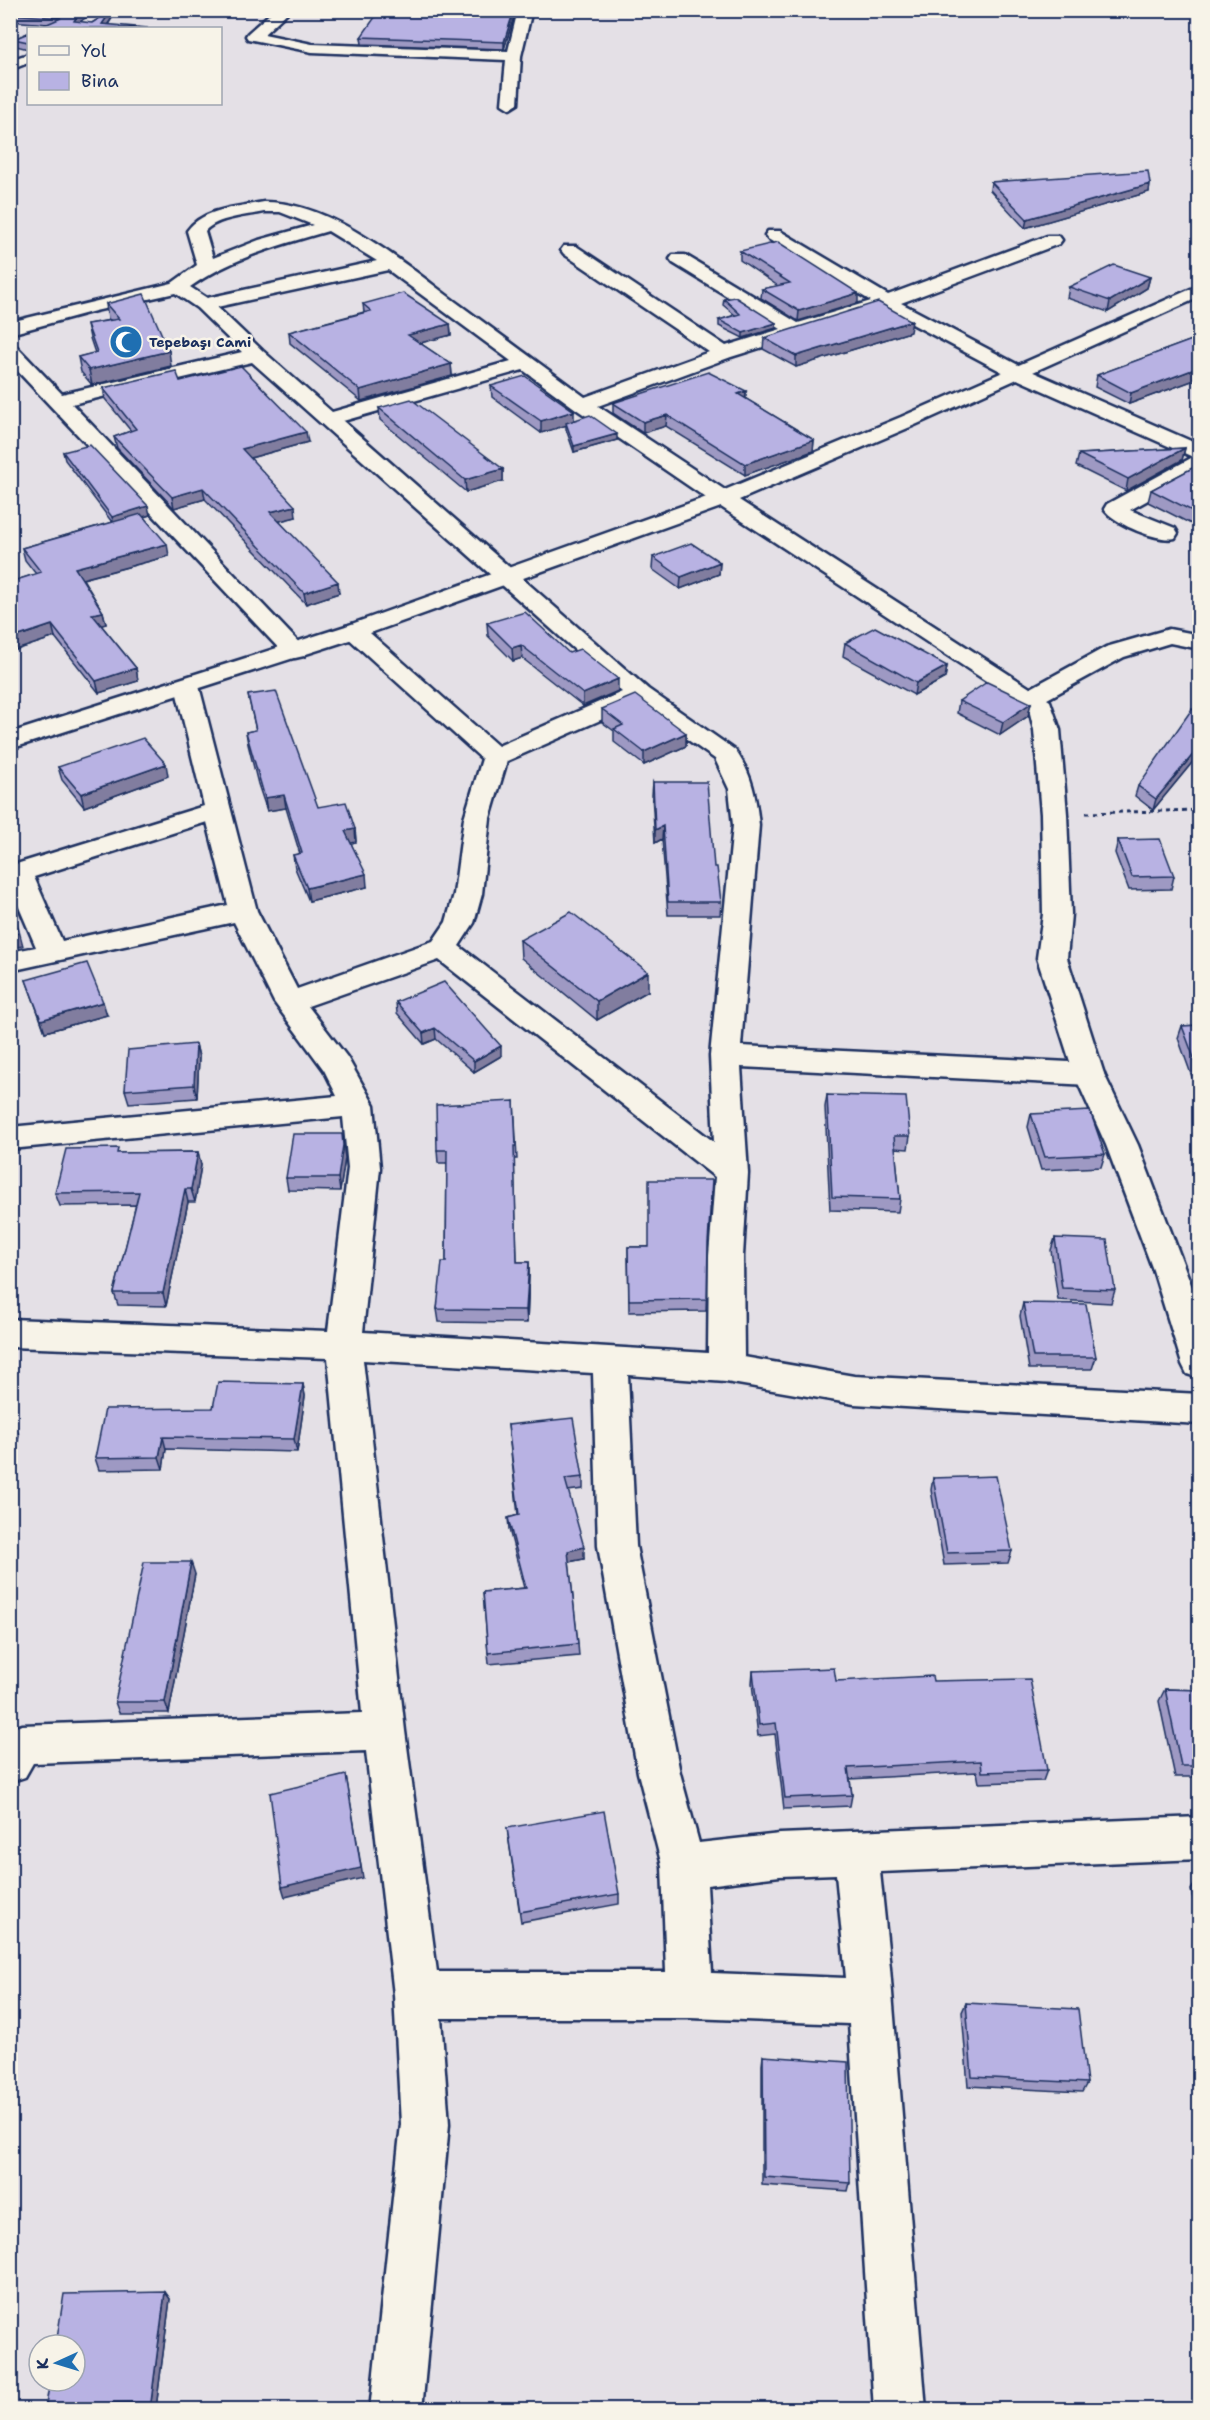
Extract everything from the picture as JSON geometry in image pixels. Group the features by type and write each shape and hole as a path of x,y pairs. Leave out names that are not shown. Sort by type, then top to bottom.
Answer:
{"street":[{"path":"283,10 253,36 312,48 514,57"},
{"path":"510,104 514,57 525,10"},
{"path":"10,66 27,58"},
{"path":"206,267 196,231 201,224 220,216 250,209 282,207 330,225 373,250 583,405 1041,706 1047,730 1054,814 1058,914 1052,958 1089,1074 1122,1145 1170,1269 1200,1364"},
{"path":"10,328 92,306 178,288 206,267 265,244 330,225"},
{"path":"774,235 886,302 1015,371 1200,453"},
{"path":"583,405 724,352 886,302 1053,240"},
{"path":"570,250 724,352"},
{"path":"679,260 796,330"},
{"path":"204,304 390,264"},
{"path":"178,288 204,304 256,355 639,693 726,755 742,789 746,825 725,1056 732,1173 726,1256 726,1368"},
{"path":"10,741 354,631 723,499 908,421 1015,371 1200,290"},
{"path":"10,351 295,651"},
{"path":"58,401 256,355"},
{"path":"328,419 527,363"},
{"path":"1167,533 1127,518 1115,509 1200,462"},
{"path":"354,631 495,757"},
{"path":"1029,699 1115,652 1169,636 1200,642"},
{"path":"187,686 216,811 243,912 289,1002 336,1065 358,1105 364,1168 344,1345 384,1731 417,1995 425,2124 403,2361 396,2409"},
{"path":"289,1002 442,948 460,923 463,913 468,894 477,818 495,757 639,693"},
{"path":"53,953 15,874 216,811"},
{"path":"10,962 243,912"},
{"path":"442,948 732,1173"},
{"path":"725,1056 1089,1074"},
{"path":"10,1138 358,1105"},
{"path":"10,1333 344,1345 610,1360 726,1368 854,1390 1200,1409"},
{"path":"610,1360 617,1546 659,1773 684,1866 690,1995"},
{"path":"10,1763 22,1744 384,1731"},
{"path":"684,1866 780,1855 1200,1838"},
{"path":"856,1852 868,1968 900,2409"},
{"path":"417,1995 690,1995 869,2002"}],"path":[{"path":"1054,814 1200,810"}],"building":[{"path":"10,10 85,10 74,21 92,23 111,11 102,24 136,27 40,27 61,18 10,14"},
{"path":"380,10 514,10 504,42 361,37"},
{"path":"27,33 27,42 14,39"},
{"path":"1148,171 1150,184 1027,219 991,182"},
{"path":"778,242 858,293 799,311 762,289 790,283 740,251"},
{"path":"1114,265 1150,277 1110,301 1069,287"},
{"path":"403,293 450,324 408,335 451,364 360,390 289,332 371,311 363,304"},
{"path":"144,294 169,351 89,370 78,357 97,352 87,324 119,319 106,304"},
{"path":"735,297 776,323 743,333 719,320 740,314 724,299"},
{"path":"878,302 912,321 796,356 764,338"},
{"path":"1200,337 1200,367 1131,393 1097,375"},
{"path":"241,366 306,432 242,449 295,506 270,512 338,582 304,593 203,488 172,497 114,437 136,429 103,388 176,371 180,381"},
{"path":"708,372 746,391 738,394 814,440 745,464 667,415 643,422 613,403"},
{"path":"525,376 574,411 541,421 491,386"},
{"path":"411,399 503,469 465,480 379,408"},
{"path":"590,415 617,434 574,446 566,423"},
{"path":"90,445 148,506 112,517 63,452"},
{"path":"1185,448 1128,479 1079,454"},
{"path":"1200,464 1200,511 1196,513 1151,490"},
{"path":"141,514 167,544 75,568 103,612 92,614 136,668 96,681 52,625 10,639 10,582 41,572 22,548"},
{"path":"691,543 720,562 681,577 653,557"},
{"path":"525,612 569,653 580,649 618,679 583,694 521,645 512,648 487,623"},
{"path":"875,627 947,666 916,683 845,643"},
{"path":"987,682 1031,703 1003,722 959,701"},
{"path":"276,691 318,807 346,802 355,829 345,831 366,874 307,888 293,855 302,853 284,795 265,798 246,732 256,730 248,695"},
{"path":"635,695 686,733 644,752 614,729 623,725 602,709"},
{"path":"1192,709 1200,712 1200,746 1156,799 1138,786"},
{"path":"143,738 166,764 81,794 58,767"},
{"path":"653,782 707,782 714,867 717,867 721,902 668,902 663,826 655,830"},
{"path":"1160,839 1174,876 1132,877 1118,840"},
{"path":"10,898 19,933 10,935"},
{"path":"571,912 648,972 597,1001 520,940"},
{"path":"87,963 103,1002 41,1020 26,980"},
{"path":"444,982 501,1046 474,1061 435,1028 423,1033 396,1002"},
{"path":"1200,1025 1200,1074 1182,1026"},
{"path":"196,1044 194,1085 125,1090 128,1050"},
{"path":"827,1095 906,1097 910,1136 894,1136 900,1199 832,1197"},
{"path":"514,1101 517,1262 529,1262 526,1310 437,1309 442,1262 446,1262 447,1150 437,1150 436,1105"},
{"path":"1090,1111 1105,1154 1045,1157 1031,1114"},
{"path":"293,1134 342,1134 343,1145 338,1178 286,1178"},
{"path":"118,1148 117,1153 198,1152 191,1189 185,1189 163,1293 114,1293 139,1192 55,1193 66,1149"},
{"path":"649,1180 712,1180 707,1299 629,1300 628,1247 649,1247"},
{"path":"1055,1238 1107,1240 1115,1290 1062,1288"},
{"path":"1023,1303 1086,1304 1096,1357 1033,1357"},
{"path":"218,1382 303,1384 294,1439 163,1437 159,1457 95,1458 105,1409 213,1408"},
{"path":"573,1418 583,1477 565,1479 584,1547 568,1551 578,1644 488,1653 483,1592 526,1588 508,1518 519,1515 508,1425"},
{"path":"10,1422 14,1422 10,1444"},
{"path":"996,1476 1012,1551 947,1553 933,1478"},
{"path":"144,1562 191,1562 165,1702 115,1702"},
{"path":"834,1668 836,1681 932,1676 933,1681 1030,1679 1047,1770 982,1772 981,1761 848,1768 852,1795 785,1798 776,1723 759,1725 753,1671"},
{"path":"1165,1689 1200,1690 1200,1766 1181,1766"},
{"path":"346,1775 361,1868 282,1887 270,1793"},
{"path":"604,1811 619,1894 520,1912 507,1828"},
{"path":"966,2003 1078,2009 1087,2083 972,2077"},
{"path":"763,2056 848,2062 850,2183 764,2177"},
{"path":"165,2292 151,2402 46,2404 48,2393 87,2393 87,2333 58,2333 64,2294"}],"place":[{"name":"Tepebaşı Cami","path":"126,342"}]}
